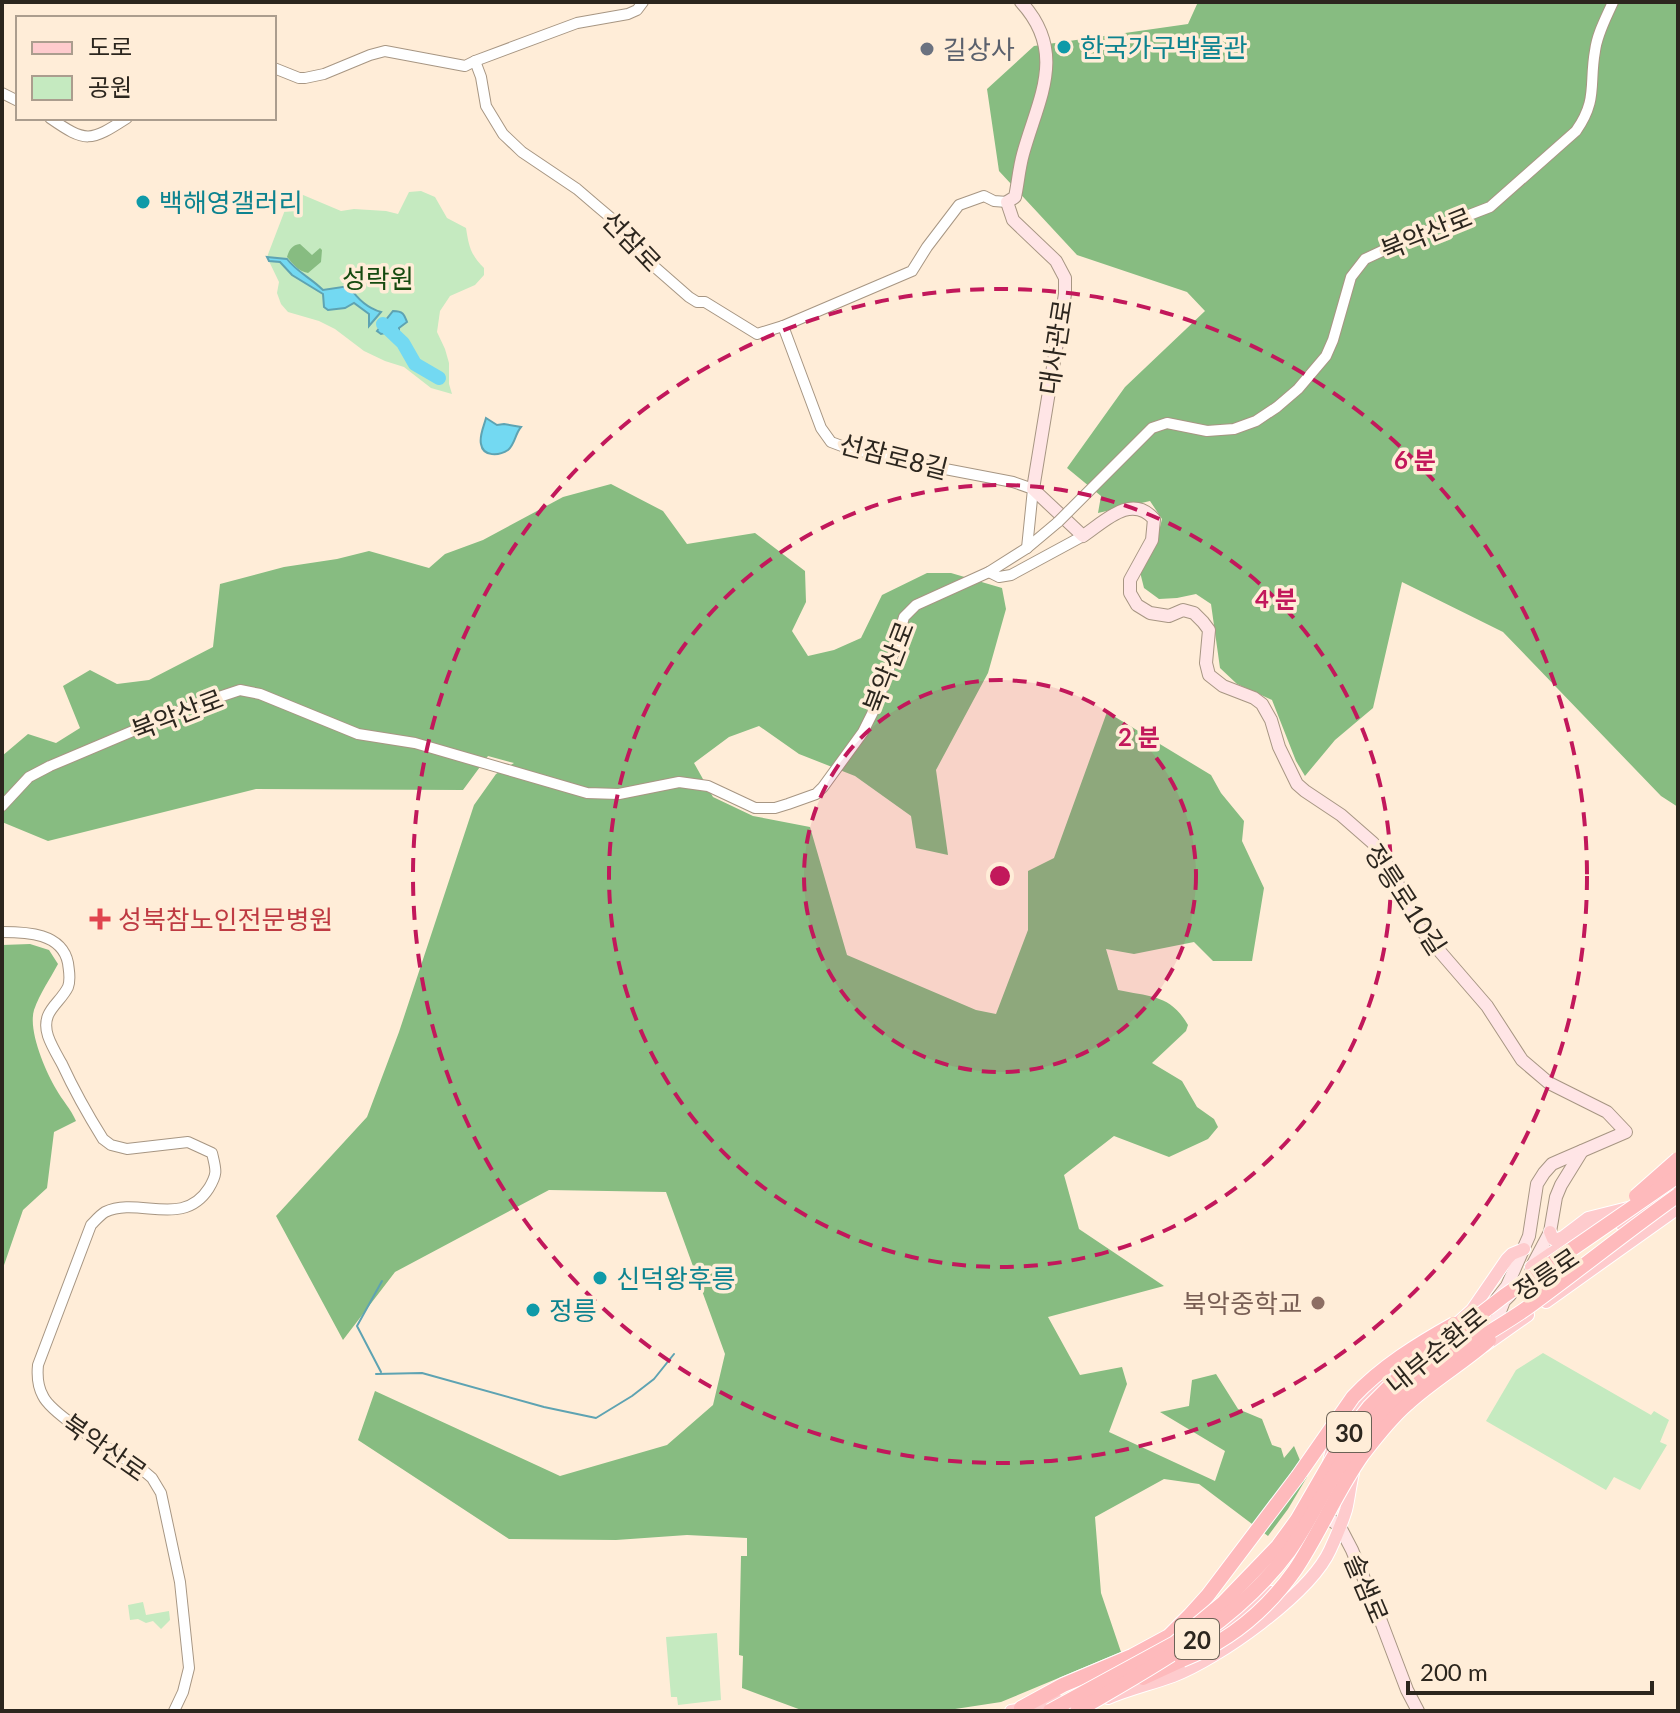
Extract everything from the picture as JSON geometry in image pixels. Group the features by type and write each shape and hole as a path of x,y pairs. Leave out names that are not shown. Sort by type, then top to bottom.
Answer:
{"highway":[{"path":"1607,1226 1678,1159"},
{"name":"내부순환로","path":"1050,1711 1175,1643 1222,1604 1278,1546 1340,1446 1369,1407 1417,1361 1678,1176"},
{"name":"내부순환로","path":"1077,1711 1165,1660 1227,1616 1288,1552 1342,1461 1395,1397 1438,1364 1525,1309 1668,1194"},
{"path":"1016,1710 1169,1636 1208,1595 1353,1397 1401,1356 1504,1299"},
{"path":"1060,1711 1207,1650 1248,1622 1295,1569 1351,1473 1393,1417 1429,1386 1469,1358 1525,1309"}],"main road":[{"path":"1007,202 1015,197 1022,156 1042,98 1047,60 1041,31 1021,2"},
{"name":"대사관로","path":"1007,202 1013,220 1056,261 1065,278 1033,489"},
{"path":"1033,489 1083,536"},
{"name":"정릉로10길","path":"1083,536 1122,510 1132,507 1141,509 1154,519 1152,540 1130,580 1130,593 1137,605 1150,613 1169,616 1183,610 1194,613 1203,622 1209,630 1206,663 1209,675 1223,686 1262,704 1297,784 1341,815 1373,843 1394,876 1425,938 1487,1006 1522,1060 1549,1083 1607,1112 1626,1132 1582,1151 1567,1163 1548,1168 1537,1184 1532,1226 1524,1249 1507,1286 1485,1314"},
{"path":"1531,1267 1550,1232 1567,1163"},
{"path":"1531,1267 1588,1229 1610,1222 1668,1194"},
{"path":"1492,1339 1504,1299 1531,1267 1563,1237 1588,1218 1668,1194"},
{"name":"정릉로","path":"1016,1710 1062,1700 1138,1660 1205,1636 1262,1600 1296,1571 1315,1543 1325,1515 1329,1458 1337,1434 1366,1396 1405,1361 1485,1314 1668,1194"},
{"name":"정릉로","path":"1084,1711 1115,1695 1198,1665 1287,1603 1329,1553 1346,1507 1352,1475 1365,1446 1392,1412 1438,1376 1678,1208"},
{"path":"1550,1232 1554,1240 1563,1237"},
{"path":"1440,1339 1472,1310 1507,1259 1524,1249"},
{"path":"1485,1314 1492,1339"},
{"name":"솔샘로","path":"1325,1515 1340,1527 1352,1550 1418,1711"}],"street":[{"path":"276,69 305,78 385,51 465,66 577,23 628,14 637,10 643,2"},
{"name":"북악산로","path":"2,806 29,777 50,766 192,706 240,690 260,694 358,734 415,743 587,793 619,794 679,782 708,786 755,808 775,808 816,794 863,732 886,679 904,617 916,605 989,572 1027,548 1058,522 1152,428 1167,423 1207,431 1234,429 1256,421 1277,407 1298,389 1326,356 1351,277 1365,259 1490,207 1576,131 1590,105 1594,52 1613,2"},
{"name":"선잠로","path":"475,61 486,106 503,134 522,152 577,189 617,223 641,255 689,297 705,302 757,334 912,271 959,205 984,196 1007,202"},
{"path":"53,120 89,138 123,120"},
{"name":"선잠로8길","path":"783,326 821,428 831,442 1033,489"},
{"name":"대사관로","path":"1027,548 1033,489"},
{"path":"989,572 999,577 1011,575 1083,536"},
{"name":"북악산로","path":"2,932 28,932 46,937 59,946 67,957 71,979 66,991 51,1008 47,1034 103,1139 111,1145 127,1149 188,1142 212,1153 217,1176 203,1197 185,1208 126,1208 104,1213 91,1225 38,1365 37,1376 43,1397 58,1414 145,1472 161,1493 180,1582 189,1661 186,1683 176,1706"}],"green space":[{"path":"1198,2 1678,2 1678,807 1661,796 1503,632 1402,582 1373,708 1335,740 1305,776 1272,700 1237,684 1220,668 1211,604 1196,594 1159,599 1144,588 1140,572 1156,543 1162,519 1150,501 1098,513 1101,496 1067,468 1125,387 1205,311 1187,292 1077,255 999,171 987,89 1034,46 1188,24"},
{"name":"성락원","path":"421,191 435,197 447,218 466,228 471,250 484,268 484,275 475,285 450,296 440,311 437,332 449,363 452,394 431,388 404,367 364,351 319,321 288,312 281,304 277,293 279,282 267,257 285,210 296,192 341,211 354,209 398,214 409,192"},
{"path":"300,244 312,255 320,248 322,250 321,262 308,273 287,257 291,248"},
{"path":"611,484 663,511 687,544 755,533 805,571 806,602 792,631 808,656 834,650 861,638 882,595 927,573 951,573 1002,588 1006,609 988,673 936,770 948,855 916,848 911,816 855,776 799,754 759,726 729,737 694,763 713,797 753,816 810,827 847,955 976,1010 996,1014 1028,930 1028,871 1054,858 1107,712 1211,775 1244,821 1242,841 1264,888 1252,961 1213,961 1194,942 1134,954 1106,949 1118,990 1166,1002 1188,1025 1186,1031 1152,1063 1182,1081 1197,1107 1214,1119 1218,1127 1208,1139 1169,1157 1114,1136 1064,1175 1079,1229 1164,1286 1048,1317 1080,1375 1122,1367 1127,1384 1109,1432 1215,1481 1225,1451 1160,1412 1189,1406 1192,1380 1216,1374 1238,1409 1262,1419 1272,1445 1281,1448 1284,1458 1294,1446 1307,1477 1268,1536 1199,1484 1164,1479 1095,1517 1101,1593 1121,1652 1001,1702 942,1711 804,1711 742,1688 743,1656 739,1655 741,1556 747,1556 747,1538 687,1535 616,1540 509,1539 358,1440 375,1391 560,1476 667,1445 713,1405 725,1354 666,1192 549,1190 395,1272 343,1340 276,1216 367,1117 399,1032 474,805 496,774 514,763 488,756 463,790 256,789 48,841 2,822 2,756 28,734 56,743 80,728 63,686 90,670 117,684 149,680 213,647 220,584 284,567 369,551 429,568 445,554 483,540 563,497"},
{"path":"30,944 49,950 58,964 34,1010 33,1029 47,1072 76,1121 54,1132 47,1188 23,1210 2,1271 2,945"},
{"path":"1543,1353 1651,1415 1654,1411 1669,1420 1660,1442 1667,1445 1640,1490 1614,1477 1606,1490 1486,1421 1516,1370"},
{"path":"143,1602 146,1615 169,1611 170,1620 161,1629 153,1621 130,1620 128,1605"},
{"path":"717,1633 721,1700 678,1705 677,1697 671,1697 666,1637"}],"water":[{"path":"267,257 287,259 323,290 349,286 362,302 381,312 369,326 369,314 354,303 345,308 328,310 324,307 323,294 292,275 280,262 269,261"},
{"path":"393,311 403,314 407,322 399,328 403,343 377,331"},
{"path":"486,418 497,425 521,427 508,450 492,454 482,448"}],"waterway":[{"path":"383,324 403,343 415,364 439,378"},
{"path":"381,1372 357,1326 382,1281"},
{"path":"376,1374 422,1373 596,1418 654,1379 674,1354"}],"place":[{"name":"한국가구박물관","path":"1064,47"},
{"name":"길상사","path":"927,49"},
{"name":"백해영갤러리","path":"143,202"},
{"name":"성북참노인전문병원","path":"100,919"},
{"name":"신덕왕후릉","path":"600,1278"},
{"name":"북악중학교","path":"1318,1303"},
{"name":"정릉","path":"533,1310"}]}
